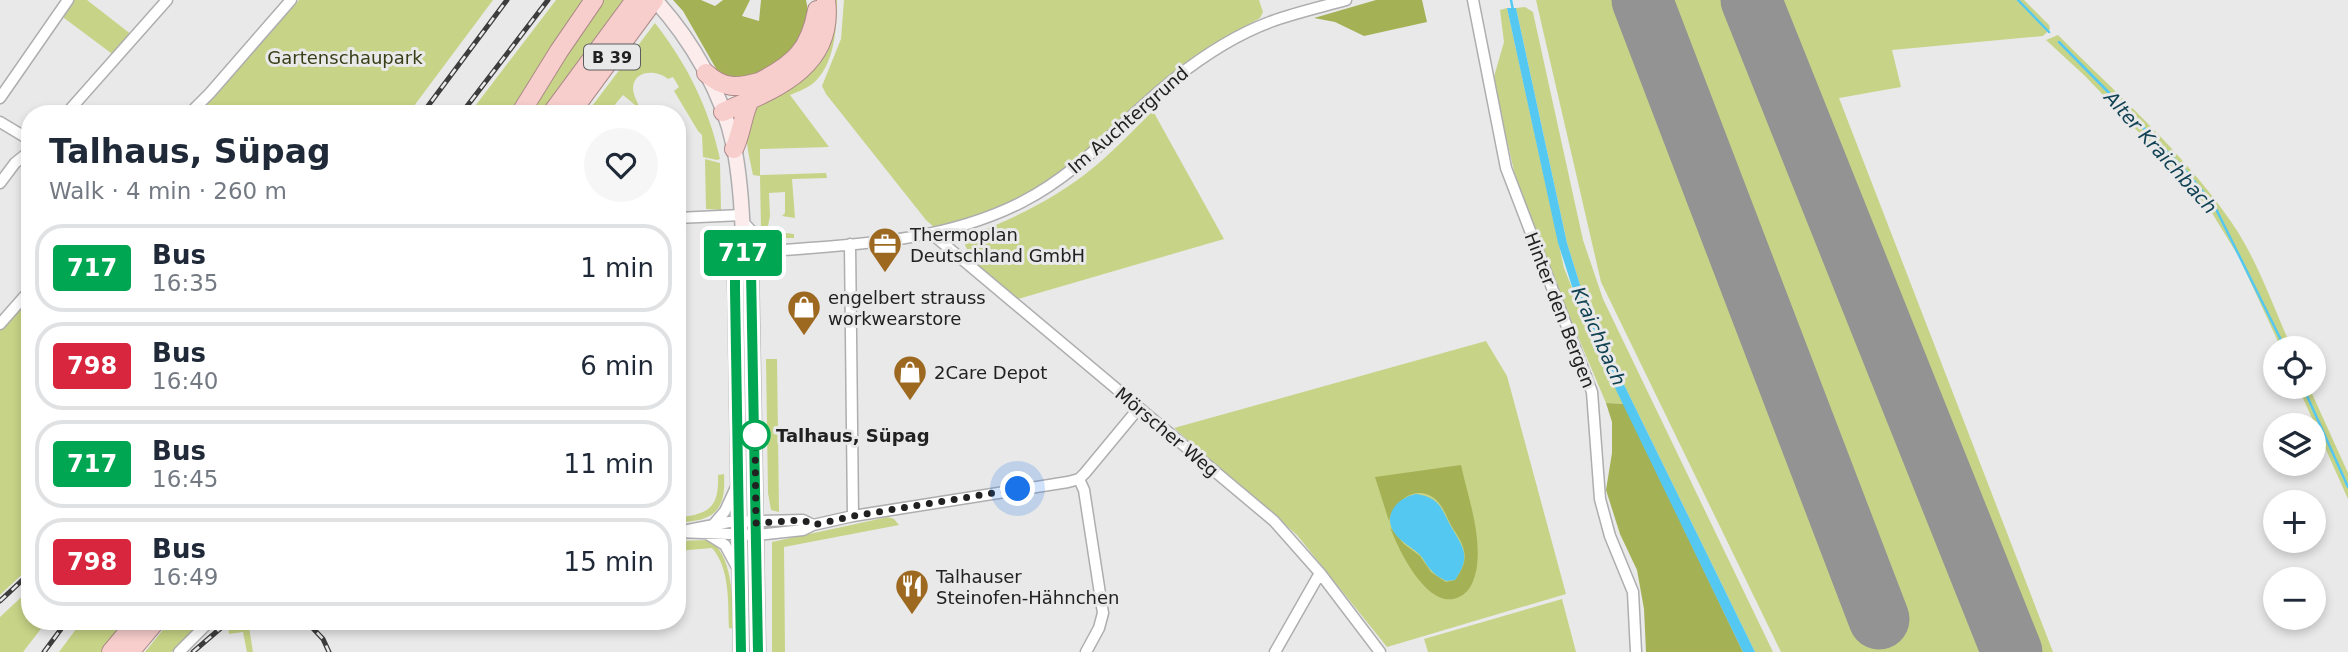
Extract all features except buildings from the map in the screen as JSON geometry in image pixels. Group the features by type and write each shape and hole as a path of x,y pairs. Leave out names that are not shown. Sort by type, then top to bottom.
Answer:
{"highway":[{"name":"B 39","path":"526,105 594,0"},
{"name":"B 39","path":"558,105 635,0"},
{"path":"721,107 790,64 801,52 813,30 816,0"},
{"path":"721,107 750,100 789,80 808,63 823,38 828,18 826,0"},
{"name":"B 39","path":"577,105 658,4"},
{"path":"706,73 716,82 728,86 741,88 759,82"},
{"path":"734,149 740,138 743,117 750,100"},
{"path":"111,652 129,630"},
{"path":"130,652 148,630"}],"main road":[{"path":"658,4 685,36 706,73 721,107 734,149 743,253 751,271 758,652"},
{"path":"741,652 735,268 743,253"}],"street":[{"path":"0,98 68,0"},
{"path":"74,105 167,0"},
{"path":"198,105 291,0"},
{"name":"Im Auchtergrund","path":"743,253 932,234 1004,211 1052,185 1106,142 1172,80 1234,39 1270,22 1346,0"},
{"name":"Hinter den Bergen","path":"1474,5 1506,169 1592,392 1601,499 1610,536 1633,592 1636,652"},
{"path":"0,122 21,135"},
{"path":"0,183 21,158"},
{"path":"686,218 742,219 762,242 782,250"},
{"name":"Mörscher Weg","path":"932,234 1274,521 1320,573 1380,652"},
{"path":"850,244 853,516"},
{"path":"0,324 21,300"},
{"path":"686,531 739,528 803,530 813,525 853,516 1079,479 1138,409"},
{"path":"1079,479 1084,490 1103,613 1099,628 1086,652"},
{"path":"711,529 725,511 738,482"},
{"path":"711,529 725,545 740,575"},
{"path":"1275,652 1320,573"},
{"path":"179,652 201,630"}],"green space":[{"path":"72,0 87,0 132,35 115,56 60,15"},
{"name":"Gartenschaupark","path":"299,0 493,0 415,105 205,105"},
{"path":"556,0 587,0 521,105 476,105"},
{"path":"602,0 625,0 548,105 531,105"},
{"path":"673,0 701,0 715,6 723,0 750,0 742,16 759,21 761,0 806,0 807,12 805,25 793,47 773,65 750,75 722,79 683,11"},
{"path":"832,0 837,0 830,57 819,77 811,85 790,95 829,147 760,149 760,175 826,173 827,178 792,179 795,218 782,216 785,213 785,192 769,193 770,216 767,231 794,234 794,238 771,238 761,229 760,176 753,175 747,147 749,120"},
{"path":"844,0 1259,0 1263,12 1260,18 1205,50 1174,72 1086,154 1046,182 1004,205 935,228 822,86 841,39"},
{"path":"1376,0 1422,0 1427,22 1364,36 1335,22 1314,18"},
{"path":"1536,0 2024,0 2049,25 2050,29 2043,36 1892,50 1901,87 1839,98 2053,652 1781,652 1601,282"},
{"path":"1525,7 1533,12 1583,240 1603,299 1773,652 1755,652 1609,354 1582,291 1567,243 1516,8"},
{"path":"1507,8 1564,268 1601,359 1624,404 1606,403 1543,254 1514,171 1493,80 1504,42 1500,10"},
{"path":"655,23 677,54 695,87 710,122 720,159 703,157 702,135 686,111 686,105 682,105 674,91 679,87 673,77 668,79 647,73 637,77 633,88 638,105 623,95 615,105 593,105"},
{"path":"2058,35 2150,125 2213,197 2250,253 2287,336 2275,336 2239,257 2212,213 2085,76 2046,40"},
{"path":"1153,111 1224,239 1018,299 968,258 970,255 965,245 970,235 1003,222 1066,188 1102,160"},
{"path":"705,159 720,163 721,210 706,209"},
{"path":"739,270 746,270 749,516 745,438 740,403"},
{"path":"21,309 21,575 0,595 0,330"},
{"path":"1486,341 1507,376 1566,594 1387,647 1297,535 1174,428"},
{"path":"766,359 777,359 779,512 771,510 768,493"},
{"path":"2303,399 2314,399 2321,413 2310,413"},
{"path":"1606,403 1624,404 1743,652 1646,652 1644,609 1637,570 1620,534 1606,490 1612,453 1612,422"},
{"path":"2326,424 2348,473 2348,499 2326,450"},
{"path":"1461,465 1476,528 1477,566 1474,580 1467,592 1447,599 1436,595 1416,576 1390,527 1404,544 1420,556 1431,572 1446,582 1455,580 1463,567 1464,549 1443,509 1427,494 1412,494 1395,507 1389,521 1375,477"},
{"path":"724,474 724,485 717,510 712,515 686,522 686,516 701,513 712,505 717,493 718,475"},
{"path":"888,517 899,525 784,547 785,652 772,652 772,542"},
{"path":"707,540 716,546 722,555 730,579 734,629 729,628 725,576 718,556 712,548 686,550 686,541"},
{"path":"21,597 21,630 40,630 23,652 0,652 0,617"},
{"path":"1562,599 1576,652 1428,652 1424,639"},
{"path":"75,630 120,630 102,652 59,652"},
{"path":"163,630 193,630 172,652 145,652"},
{"path":"229,630 249,630 253,652 247,652 243,632 229,634"}],"water":[{"path":"1507,8 1516,8 1567,243 1582,291 1609,354 1755,652 1743,652 1601,359 1578,305 1558,243"},
{"path":"1416,494 1431,498 1440,506 1460,543 1464,560 1455,580 1446,581 1435,574 1420,555 1398,538 1392,528 1390,515 1393,509 1402,500"}],"waterway":[{"name":"Kraichbach","path":"1511,0 1513,10"},
{"name":"Alter Kraichbach","path":"2018,0 2049,32"},
{"name":"Alter Kraichbach","path":"2059,42 2185,170 2214,205 2279,336"},
{"name":"Alter Kraichbach","path":"2308,399 2348,487"}],"runway":[{"path":"1642,0 1879,619"},
{"path":"1751,0 2012,652"}],"railway":[{"path":"429,105 507,0"},
{"path":"468,105 548,0"},
{"path":"0,601 21,581"},
{"path":"44,652 60,630"},
{"path":"193,652 219,630"},
{"path":"314,630 323,639 329,652"}],"bus line":[{"name":"717","path":"741,652 735,268 743,253 751,267 758,652"}],"place":[{"name":"Thermoplan Deutschland GmbH","path":"885,274"},
{"name":"engelbert strauss workwearstore","path":"804,337"},
{"name":"2Care Depot","path":"910,402"},
{"name":"Talhaus, Süpag","path":"755,435"},
{"name":"Talhauser Steinofen-Hähnchen","path":"912,616"}],"route":[{"path":"755,435 756,523 803,520 813,525 1018,489"}]}
